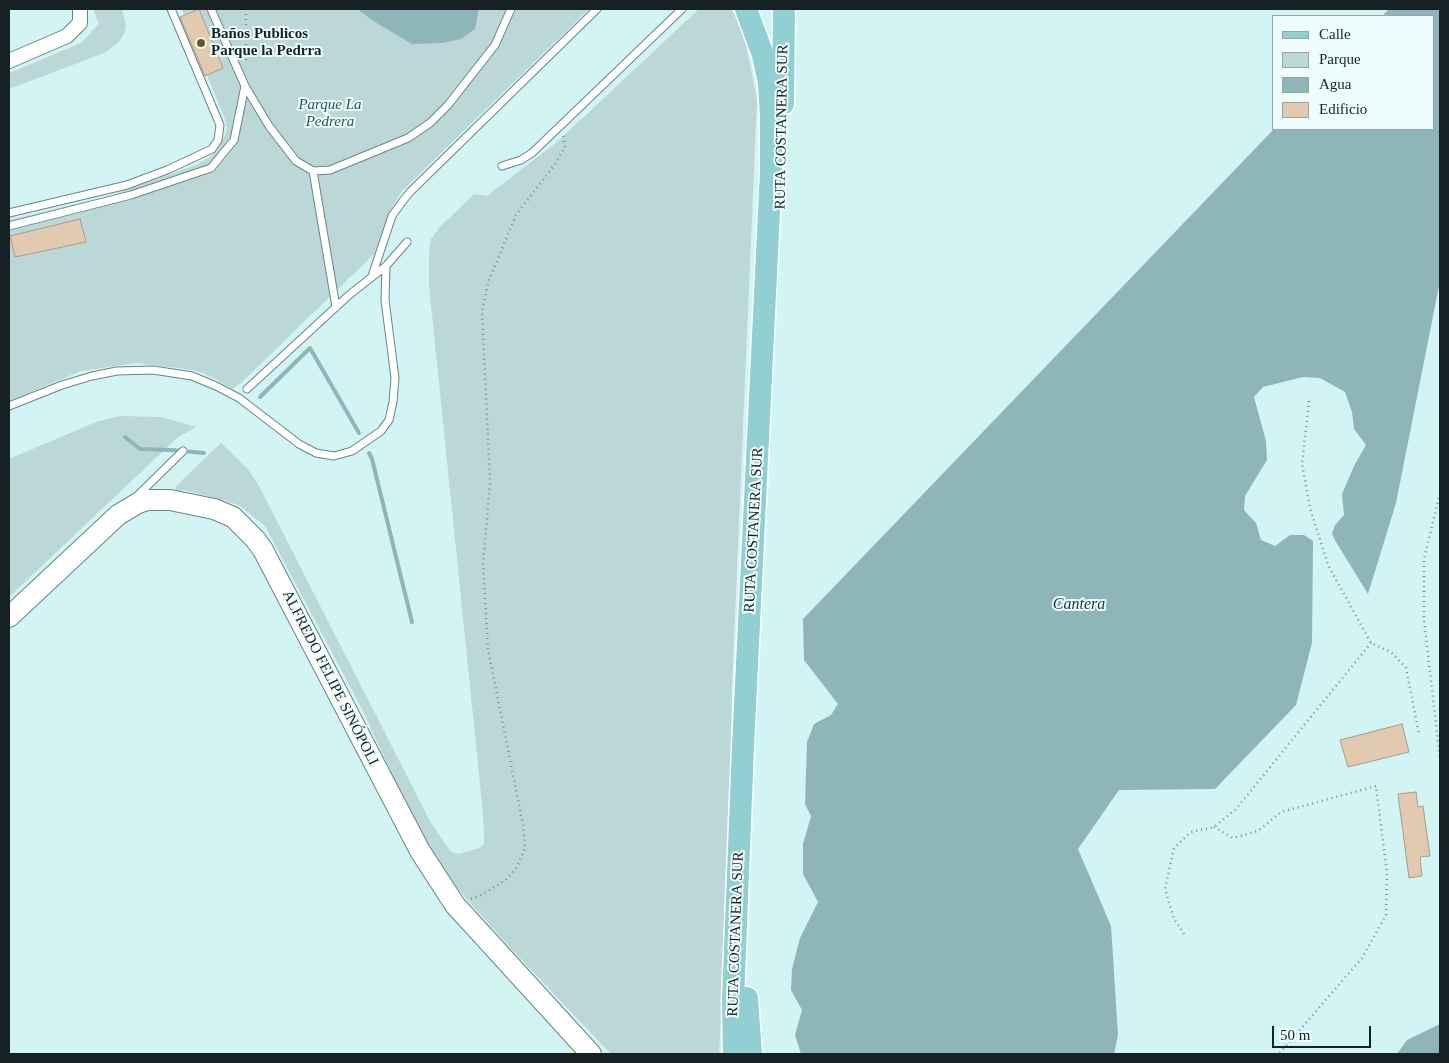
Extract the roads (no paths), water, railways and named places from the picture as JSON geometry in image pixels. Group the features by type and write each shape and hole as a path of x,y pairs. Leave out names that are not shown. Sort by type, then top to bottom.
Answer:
{"main road":[{"name":"RUTA COSTANERA SUR","path":"734,1054 733,981 772,117 769,83 763,55 746,9"},
{"name":"RUTA COSTANERA SUR","path":"751,1054 746,1008 748,916 783,168 784,9"}],"street":[{"path":"9,61 67,36 80,23 80,9"},
{"name":"ALFREDO FELIPE SINÓPOLI","path":"9,617 118,515 138,503 148,500 170,500 214,509 233,517 255,538 264,550 420,851 456,905 591,1054"}],"lane":[{"path":"9,213 127,185 167,170 212,149 218,140 220,125 171,9"},
{"path":"211,9 245,86 269,126 296,161 313,171 330,170 408,138 430,123 448,105 495,45 510,9"},
{"path":"372,276 392,216 406,197 597,9"},
{"path":"502,166 521,160 532,153 682,9"},
{"path":"9,226 131,195 211,168 234,140 245,86"},
{"path":"313,171 336,307"},
{"path":"247,389 336,307 386,266 407,242"},
{"path":"9,406 62,385 92,376 118,370 153,370 192,376 216,386 239,398 299,444 316,454 334,456 352,451 381,430 388,420 393,402 395,378 385,300 386,266"},
{"path":"118,515 183,450"}],"water":[{"path":"357,9 479,9 475,29 461,39 442,43 412,44"},
{"name":"Cantera","path":"1389,9 1440,9 1440,281 1396,503 1368,594 1332,534 1335,525 1344,515 1342,494 1355,464 1366,445 1354,429 1352,412 1345,392 1320,378 1303,377 1263,387 1254,397 1266,441 1267,460 1245,496 1244,510 1256,523 1261,540 1275,546 1290,535 1304,535 1313,541 1312,643 1296,705 1215,789 1119,790 1078,849 1111,926 1118,1035 1114,1054 801,1054 795,1035 802,1010 791,990 792,969 800,938 818,902 803,874 803,844 811,816 805,804 807,742 814,724 831,715 838,704 804,660 803,619 1273,130 1434,130 1434,15 1383,15"},
{"path":"1440,1024 1440,1054 1397,1054 1407,1040"}],"waterway":[{"path":"260,397 310,348 359,433"},
{"path":"125,437 140,449 204,453"},
{"path":"369,453 412,622"}],"place":[{"name":"Baños Publicos Parque la Pedrra","path":"201,43"}],"park label":[{"name":"Parque La Pedrera","path":"330,114"}]}
